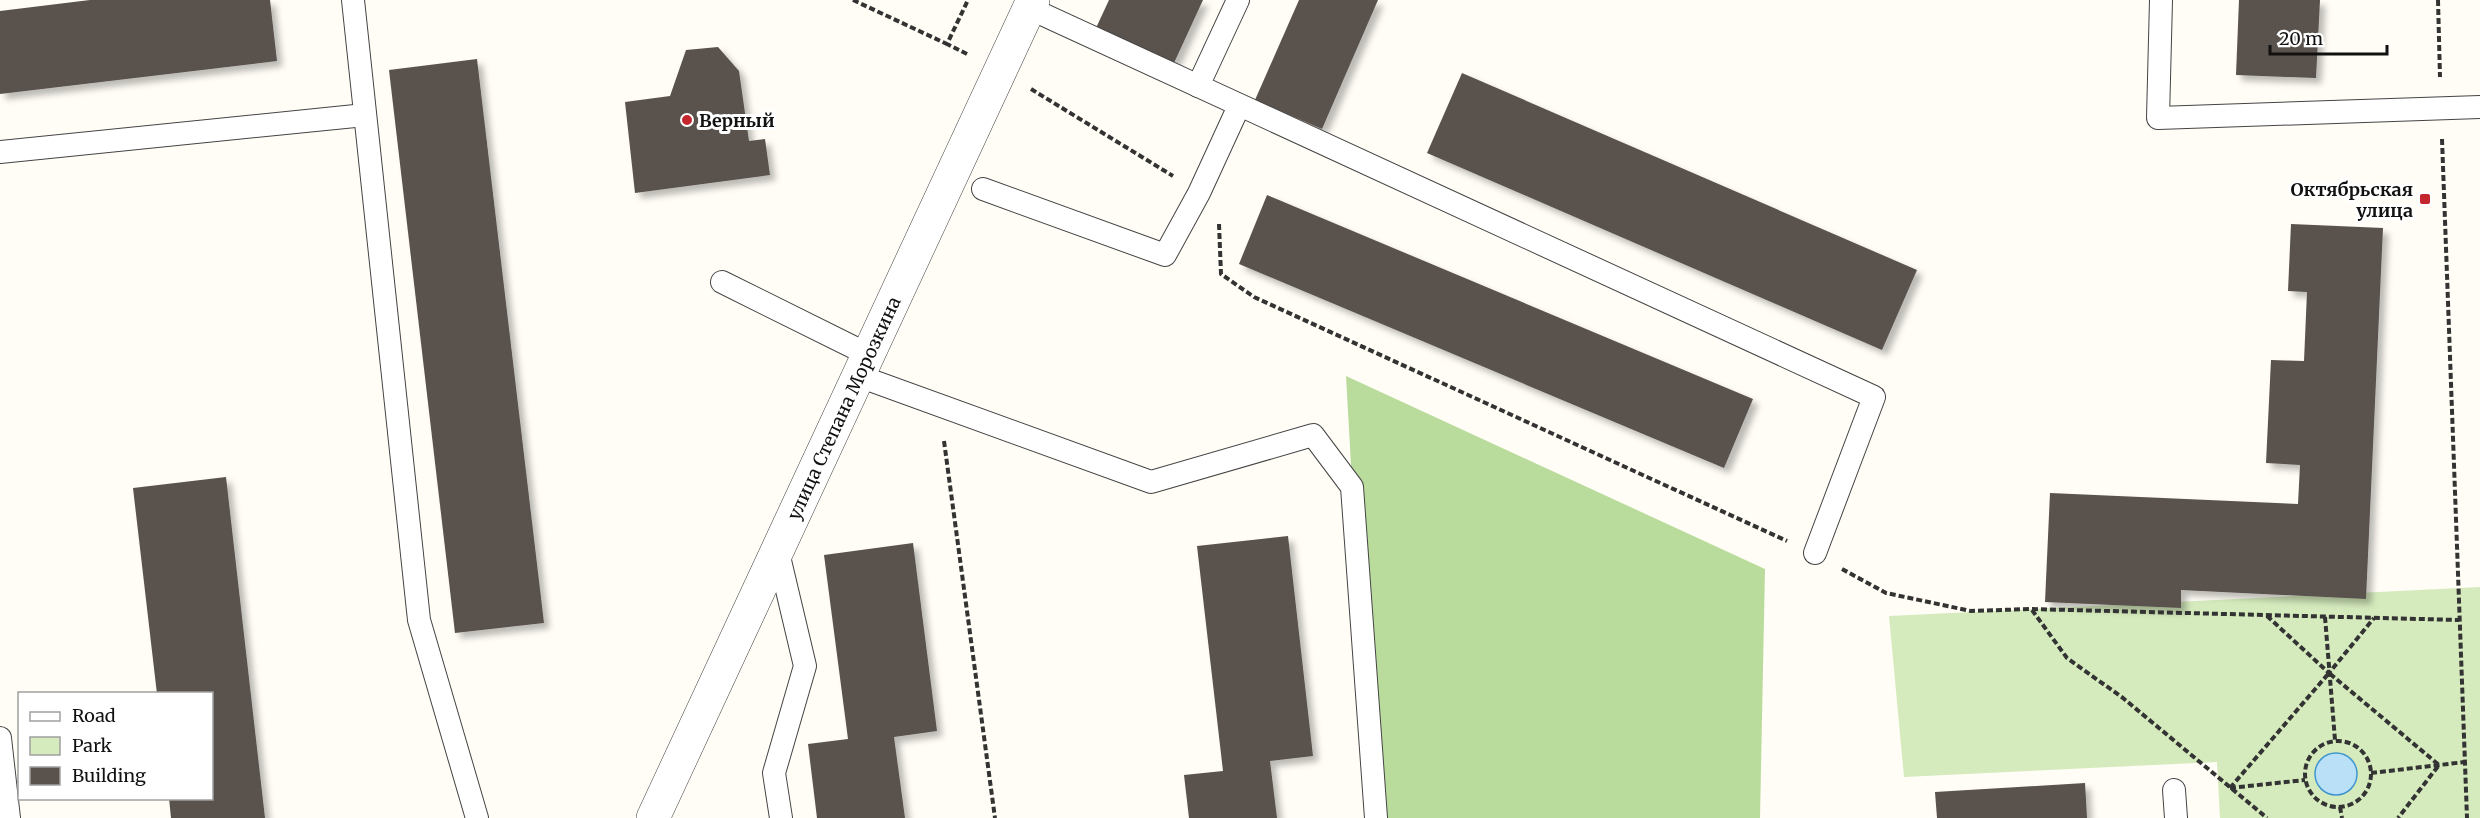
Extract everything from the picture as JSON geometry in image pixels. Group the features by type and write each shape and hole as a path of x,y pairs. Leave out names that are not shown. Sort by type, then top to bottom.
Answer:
{"street":[{"name":"улица Степана Морозкина","path":"653,818 1031,4"}],"lane":[{"path":"352,0 419,620 477,818"},
{"path":"1198,86 1238,0"},
{"path":"2161,0 2158,118 2480,107"},
{"path":"1031,4 1239,106 1875,397 1815,553"},
{"path":"983,189 1165,255 1199,193 1239,106"},
{"path":"0,152 365,115"},
{"path":"722,282 862,364 940,405 1151,482 1313,435 1352,487 1376,818"},
{"path":"777,549 805,666 774,773 781,818"},
{"path":"0,738 9,818"},
{"path":"2174,790 2176,818"}],"path":[{"path":"853,0 1000,70 1199,193 1218,210 1221,274 1254,297 1815,553 1886,593 1971,611 2031,609 2458,620"},
{"path":"947,44 968,0"},
{"path":"2438,0 2458,620 2468,818"},
{"path":"940,405 995,818"},
{"path":"2031,609 2067,658 2123,698 2267,818"},
{"path":"2266,615 2439,765"},
{"path":"2325,617 2335,740"},
{"path":"2230,788 2374,618"},
{"path":"2335,740 2354,744 2363,752 2371,773 2365,793 2358,801 2340,807 2326,805 2316,800 2308,791 2305,780 2307,759 2313,750 2335,740"},
{"path":"2371,773 2466,762"},
{"path":"2398,818 2439,765"},
{"path":"2230,788 2305,780"},
{"path":"2340,807 2342,818"}],"green space":[{"path":"1346,376 1765,569 1760,818 1371,818"},
{"path":"2480,587 2480,818 2220,818 2217,762 1904,777 1889,616"}],"water":[{"path":"2336,753 2351,759 2357,774 2351,789 2336,795 2321,789 2315,774 2321,759"}],"building":[{"path":"90,0 270,0 277,61 0,94 0,11"},
{"path":"1109,0 1203,0 1174,63 1096,28"},
{"path":"1299,0 1378,0 1322,129 1255,100"},
{"path":"2239,0 2320,0 2316,78 2236,75"},
{"name":"Верный","path":"718,47 739,71 749,141 765,139 770,175 635,193 625,102 670,96 686,50"},
{"path":"477,59 544,623 455,633 389,70"},
{"path":"1462,73 1917,270 1882,350 1427,153"},
{"path":"1267,195 1753,399 1724,468 1239,264"},
{"path":"2291,224 2383,228 2366,599 2181,590 2181,608 2045,602 2050,493 2298,504 2300,465 2266,463 2271,360 2304,361 2307,292 2288,291"},
{"path":"226,477 265,818 171,818 169,800 213,800 213,692 157,692 133,488"},
{"path":"1288,536 1313,756 1270,761 1277,818 1189,818 1184,775 1223,771 1197,546"},
{"path":"913,543 937,731 894,737 905,818 817,818 808,744 848,739 824,555"},
{"path":"2085,783 2087,818 1937,818 1935,792"}],"place":[{"name":"Верный","path":"687,120"},
{"name":"Октябрьская улица","path":"2425,199"}]}
